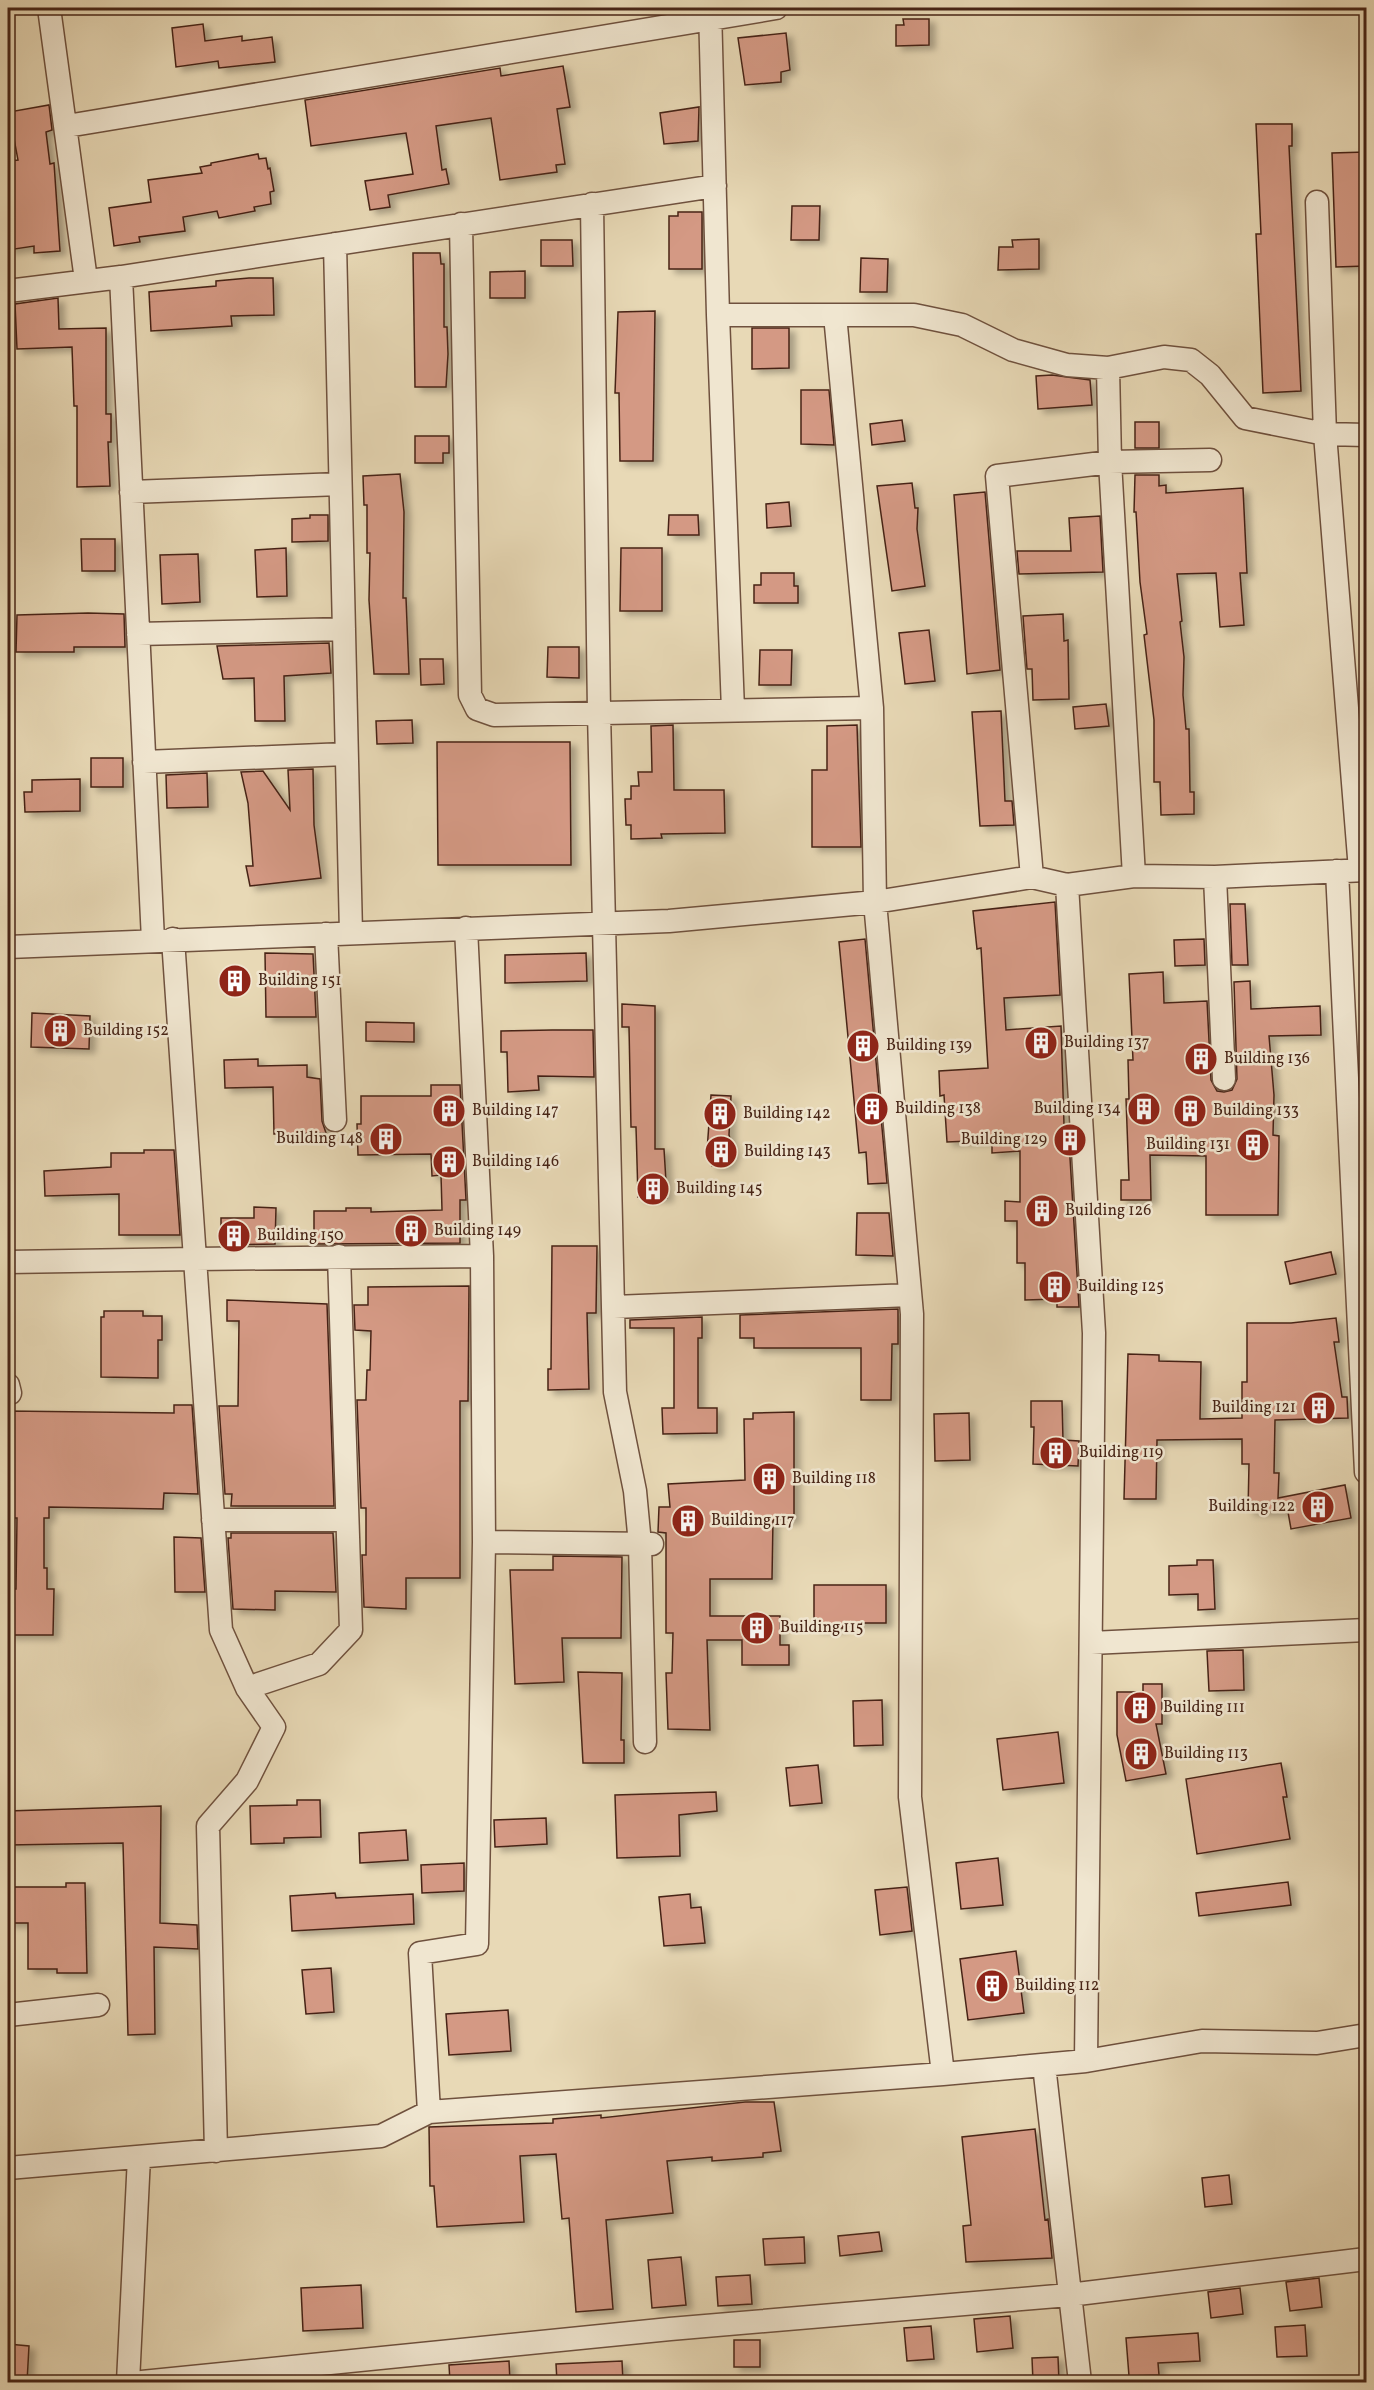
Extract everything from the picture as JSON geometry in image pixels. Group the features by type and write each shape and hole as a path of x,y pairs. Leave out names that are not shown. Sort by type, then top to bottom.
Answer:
{"street":[{"path":"49,8 67,126 86,280"},
{"path":"67,126 711,14 776,8"},
{"path":"711,14 718,315 733,710"},
{"path":"8,291 121,277 715,186"},
{"path":"8,946 669,921 875,902 1032,877 1066,885 1134,876 1215,877 1364,870 1325,434 1317,202"},
{"path":"592,204 598,712 615,1392 646,1544 645,1742"},
{"path":"461,225 470,694 477,709 494,715 872,708"},
{"path":"334,244 351,933"},
{"path":"121,277 144,762 195,1259 221,1630 247,1688 274,1727 247,1781 208,1826 216,2151"},
{"path":"718,315 914,315 962,325 1013,350 1067,365 1108,368 1164,357 1191,360 1210,375 1245,418 1325,434 1366,435"},
{"path":"835,315 872,708 875,902 910,1295 910,1797 944,2074"},
{"path":"1108,368 1110,462 1134,876"},
{"path":"1032,877 997,476 1110,462 1210,459"},
{"path":"131,492 340,484"},
{"path":"138,633 344,629"},
{"path":"144,762 346,754"},
{"path":"1337,871 1366,1472"},
{"path":"1215,877 1224,1079"},
{"path":"1066,885 1094,1333 1086,2061"},
{"path":"429,2112 420,1953 477,1944 484,1542 482,1256 465,928"},
{"path":"326,934 335,1120"},
{"path":"8,1262 339,1256 482,1256"},
{"path":"247,1688 319,1664 351,1630 339,1256"},
{"path":"614,1306 910,1295"},
{"path":"8,1385 10,1393 8,1392"},
{"path":"213,1520 347,1520"},
{"path":"484,1542 646,1544"},
{"path":"1091,1643 1366,1630"},
{"path":"8,2015 98,2005"},
{"path":"8,2168 381,2136 429,2112 1044,2065 1086,2061 1202,2041 1317,2043 1366,2035"},
{"path":"1044,2065 1080,2382"},
{"path":"128,2382 139,2157"},
{"path":"142,2382 670,2329 1069,2295 1366,2259"}],"building":[{"path":"903,19 929,19 929,45 896,46 896,25 904,25"},
{"path":"203,24 205,41 242,36 242,41 272,37 275,62 219,68 218,61 176,67 172,28"},
{"path":"786,33 790,70 781,72 781,82 745,85 738,38"},
{"path":"563,66 570,107 557,109 565,164 556,165 557,172 500,180 491,118 436,126 442,170 446,169 449,184 388,195 390,207 370,210 365,181 413,174 406,133 311,146 305,100 500,68 501,76"},
{"path":"49,105 52,130 46,132 50,164 54,163 60,251 34,253 34,246 8,250 8,201 14,201 9,161 18,160 9,112"},
{"path":"699,107 698,141 664,144 660,113"},
{"path":"1256,124 1292,124 1292,146 1289,146 1301,391 1263,393 1256,234 1261,234"},
{"path":"1366,152 1366,266 1336,267 1332,153"},
{"path":"258,154 259,159 266,158 268,169 270,168 274,191 270,192 271,204 254,207 255,211 219,218 217,211 183,217 185,231 139,237 140,242 114,246 109,208 151,202 148,180 202,173 200,167 211,165 211,163"},
{"path":"792,206 820,206 819,240 791,240"},
{"path":"678,212 702,212 702,269 669,269 669,216 678,216"},
{"path":"1039,239 1039,269 998,270 999,247 1013,247 1012,240"},
{"path":"541,240 572,240 573,266 541,266"},
{"path":"413,253 440,253 441,264 444,264 444,327 447,327 448,354 446,387 415,387"},
{"path":"861,258 888,259 887,292 860,292"},
{"path":"525,271 525,298 490,298 490,272"},
{"path":"273,278 274,315 231,316 232,326 151,331 149,292 216,286 216,281"},
{"path":"58,298 59,329 106,328 106,414 111,414 111,442 108,442 110,486 77,487 77,406 74,406 72,347 17,349 15,304"},
{"path":"655,311 653,461 620,461 619,393 615,393 618,312"},
{"path":"752,328 789,328 789,368 752,369"},
{"path":"1052,375 1090,380 1092,405 1038,409 1036,376"},
{"path":"801,390 829,390 834,445 801,444"},
{"path":"902,420 905,441 872,445 870,424"},
{"path":"1135,422 1159,422 1159,448 1135,448"},
{"path":"415,436 449,436 449,453 443,453 443,463 415,463"},
{"path":"400,474 404,512 403,598 406,598 409,674 374,674 369,600 370,553 367,553 367,505 364,505 363,476"},
{"path":"1135,475 1159,475 1159,486 1166,485 1166,493 1243,488 1247,573 1240,573 1244,625 1220,627 1216,573 1177,574 1184,657 1183,695 1186,729 1189,729 1190,792 1194,792 1194,814 1161,815 1160,782 1154,782 1154,720 1144,635 1147,634 1140,582 1136,512 1134,512"},
{"path":"912,483 915,508 918,508 917,529 925,586 892,591 877,486"},
{"path":"985,492 1000,670 967,674 954,495"},
{"path":"789,502 791,526 767,528 766,504"},
{"path":"310,515 328,515 328,541 292,542 292,519 310,518"},
{"path":"669,515 698,515 699,535 668,535"},
{"path":"1100,516 1103,572 1019,574 1017,551 1071,551 1069,518"},
{"path":"81,539 115,539 115,571 82,571"},
{"path":"286,548 287,596 257,597 255,550"},
{"path":"621,548 662,548 662,611 620,611"},
{"path":"198,554 200,602 162,604 160,555"},
{"path":"761,573 794,573 794,586 798,586 798,603 754,603 754,585 761,585"},
{"path":"124,614 125,647 74,647 74,652 16,652 17,615"},
{"path":"1063,614 1064,641 1068,640 1069,699 1033,700 1032,669 1027,669 1023,616"},
{"path":"929,630 935,681 905,684 899,633"},
{"path":"329,643 331,673 284,676 285,721 255,721 254,678 223,679 217,646"},
{"path":"548,647 579,647 579,678 547,677"},
{"path":"760,650 792,650 791,685 759,685"},
{"path":"420,659 443,659 444,684 421,685"},
{"path":"1106,704 1109,726 1075,729 1073,707"},
{"path":"1001,711 1005,801 1012,801 1014,825 980,826 972,712"},
{"path":"412,720 413,743 377,744 376,721"},
{"path":"673,725 674,790 724,790 725,833 661,834 662,838 631,839 631,825 626,825 625,799 631,799 631,786 639,786 638,772 652,772 651,726"},
{"path":"857,725 861,847 812,847 812,770 827,770 827,726"},
{"path":"437,742 570,742 571,865 438,865"},
{"path":"91,758 123,758 123,787 91,787"},
{"path":"313,769 314,825 321,878 250,886 246,866 253,866 248,803 241,772 263,771 290,810 288,770"},
{"path":"207,773 208,807 167,808 166,775"},
{"path":"80,779 80,811 25,812 24,792 32,792 32,780"},
{"path":"1055,902 1060,995 1004,998 1006,1030 1061,1026 1064,1125 1068,1125 1079,1307 1057,1307 1057,1299 1025,1300 1025,1263 1017,1263 1017,1221 1005,1221 1005,1201 1020,1202 1020,1151 992,1153 992,1140 947,1142 944,1095 940,1096 939,1071 988,1068 981,948 977,949 973,911"},
{"path":"1230,904 1245,904 1248,965 1232,965"},
{"path":"865,939 887,1183 868,1184 866,1152 859,1153 839,942"},
{"path":"1204,939 1205,965 1175,966 1174,940"},
{"path":"265,953 313,954 316,1017 266,1017"},
{"path":"586,953 587,981 505,983 505,955"},
{"path":"1163,972 1164,1003 1207,1001 1211,1080 1217,1091 1232,1090 1237,1079 1234,982 1250,981 1251,1009 1320,1006 1321,1035 1269,1036 1274,1095 1273,1135 1279,1136 1278,1215 1206,1215 1206,1156 1150,1155 1151,1200 1121,1200 1121,1180 1129,1180 1126,1099 1129,1099 1128,1060 1133,1060 1129,974"},
{"path":"622,1004 655,1006 655,1149 664,1149 667,1198 638,1197 636,1127 631,1127 629,1027 622,1027"},
{"name":"Building 152","path":"32,1013 90,1016 89,1049 31,1047"},
{"path":"366,1022 414,1023 414,1042 366,1041"},
{"path":"593,1030 594,1077 538,1076 539,1090 508,1092 507,1052 501,1052 501,1031"},
{"path":"258,1059 258,1066 307,1065 307,1077 320,1079 322,1121 326,1133 274,1134 273,1087 225,1088 224,1060"},
{"path":"431,1085 460,1085 466,1200 460,1200 460,1243 314,1244 314,1211 346,1211 346,1208 371,1208 371,1212 442,1210 441,1175 432,1176 431,1154 358,1155 357,1124 361,1124 361,1096 431,1096"},
{"path":"711,1095 731,1096 729,1135 734,1153 728,1166 712,1166 707,1151"},
{"path":"144,1150 174,1150 180,1235 119,1235 119,1194 45,1196 44,1171 111,1167 111,1153 144,1153"},
{"path":"254,1207 276,1208 275,1244 221,1245 221,1218 254,1218"},
{"path":"857,1213 889,1213 893,1256 856,1255"},
{"path":"552,1246 597,1246 596,1313 587,1313 589,1389 548,1390 548,1369 551,1369"},
{"path":"1331,1252 1336,1274 1290,1284 1285,1262"},
{"path":"469,1286 468,1401 460,1401 460,1578 406,1578 406,1609 364,1607 362,1555 366,1555 366,1508 361,1508 357,1400 366,1400 367,1370 370,1370 371,1331 355,1330 354,1305 368,1305 368,1287"},
{"path":"227,1300 327,1304 334,1506 231,1506 232,1494 225,1494 219,1406 238,1406 239,1321 227,1321"},
{"path":"898,1309 898,1344 892,1344 891,1400 861,1400 861,1348 754,1348 754,1338 740,1338 740,1315"},
{"path":"104,1311 143,1311 143,1316 162,1316 162,1340 158,1340 158,1378 101,1377 101,1317 104,1317"},
{"path":"702,1317 702,1338 698,1338 698,1408 717,1408 717,1433 663,1434 662,1408 674,1408 674,1328 630,1328 630,1320"},
{"path":"1336,1318 1339,1342 1334,1342 1342,1397 1347,1397 1348,1418 1275,1420 1274,1473 1279,1473 1278,1498 1345,1485 1351,1518 1291,1529 1288,1512 1248,1511 1249,1464 1242,1464 1242,1439 1157,1440 1156,1499 1124,1499 1128,1354 1159,1355 1159,1361 1201,1362 1200,1419 1242,1418 1242,1382 1247,1382 1247,1323 1291,1323"},
{"path":"1031,1401 1062,1401 1063,1440 1079,1441 1078,1466 1033,1464 1034,1427 1031,1427"},
{"path":"174,1405 192,1405 198,1494 164,1493 163,1509 49,1507 49,1518 44,1518 44,1568 47,1568 47,1589 54,1589 53,1635 8,1635 8,1589 16,1589 17,1518 8,1518 8,1411 174,1413"},
{"path":"794,1412 794,1520 773,1520 772,1579 710,1579 710,1616 780,1616 780,1645 789,1645 789,1665 742,1665 742,1640 707,1640 710,1730 668,1729 666,1673 672,1673 673,1633 666,1633 666,1533 658,1532 659,1507 670,1507 668,1484 745,1480 744,1419 753,1419 753,1413"},
{"path":"969,1413 970,1460 935,1461 934,1414"},
{"path":"231,1533 333,1533 336,1592 275,1591 275,1610 233,1609 228,1538 231,1538"},
{"path":"174,1537 201,1538 205,1592 175,1592"},
{"path":"553,1556 622,1557 621,1638 562,1638 564,1682 515,1684 510,1570 553,1570"},
{"path":"1197,1560 1213,1560 1215,1609 1198,1610 1198,1594 1169,1595 1169,1566 1197,1565"},
{"path":"814,1585 886,1585 886,1623 843,1623 843,1628 814,1628"},
{"path":"1243,1650 1244,1690 1209,1691 1207,1651"},
{"path":"578,1672 622,1673 621,1740 624,1740 624,1763 583,1763"},
{"path":"1143,1684 1162,1684 1162,1724 1156,1724 1166,1774 1126,1781 1117,1735 1117,1692 1143,1692"},
{"path":"882,1700 883,1745 854,1746 853,1701"},
{"path":"1058,1732 1064,1783 1003,1790 997,1739"},
{"path":"1281,1763 1287,1797 1283,1797 1290,1839 1197,1854 1186,1779"},
{"path":"818,1765 822,1803 790,1806 786,1768"},
{"path":"716,1792 717,1811 679,1815 680,1856 617,1858 615,1795"},
{"path":"297,1800 320,1800 321,1837 284,1838 284,1843 251,1844 250,1806 297,1805"},
{"path":"161,1806 160,1923 197,1925 198,1949 154,1947 155,2034 128,2035 123,1843 8,1845 8,1811"},
{"path":"546,1818 547,1844 495,1847 494,1820"},
{"path":"406,1830 408,1860 360,1863 359,1833"},
{"path":"998,1858 1003,1905 961,1909 956,1863"},
{"path":"464,1863 464,1891 422,1893 421,1865"},
{"path":"1288,1882 1291,1905 1199,1916 1196,1893"},
{"path":"66,1883 85,1883 87,1973 57,1973 57,1969 28,1969 28,1923 8,1923 8,1887 66,1887"},
{"path":"907,1887 912,1931 880,1935 875,1890"},
{"path":"335,1893 336,1898 413,1894 414,1924 292,1931 290,1896"},
{"path":"690,1894 691,1908 701,1907 705,1943 664,1946 659,1897"},
{"name":"Building 112","path":"1016,1951 1024,2013 968,2020 960,1959"},
{"path":"331,1968 334,2012 306,2014 302,1970"},
{"path":"508,2010 511,2051 449,2055 446,2014"},
{"path":"745,2102 774,2102 781,2151 763,2153 763,2157 712,2161 712,2157 667,2161 673,2213 606,2220 613,2309 576,2312 569,2218 562,2219 556,2154 520,2156 524,2222 437,2227 434,2186 430,2186 429,2127 553,2123 553,2119 601,2115 601,2118"},
{"path":"1035,2129 1045,2220 1048,2219 1052,2258 966,2262 963,2226 971,2225 962,2137"},
{"path":"1229,2175 1232,2204 1205,2207 1202,2178"},
{"path":"879,2232 882,2251 840,2256 838,2236"},
{"path":"804,2237 805,2263 765,2265 763,2239"},
{"path":"681,2257 686,2305 652,2308 648,2260"},
{"path":"750,2275 752,2304 718,2306 716,2277"},
{"path":"1319,2278 1322,2307 1290,2311 1286,2282"},
{"path":"361,2285 363,2328 303,2331 301,2288"},
{"path":"1240,2288 1243,2314 1211,2318 1208,2292"},
{"path":"1010,2316 1013,2348 977,2352 974,2319"},
{"path":"1305,2325 1307,2356 1277,2357 1275,2327"},
{"path":"931,2326 934,2359 907,2361 904,2328"},
{"path":"1198,2333 1200,2361 1158,2363 1159,2375 1129,2376 1126,2338"},
{"path":"734,2340 760,2340 760,2367 734,2367"},
{"path":"8,2344 29,2346 27,2382 8,2382"},
{"path":"1058,2357 1059,2382 1033,2382 1032,2358"},
{"path":"509,2361 510,2382 450,2382 449,2365"},
{"path":"622,2361 623,2382 557,2382 556,2364"}],"place":[{"name":"Building 151","path":"235,981"},
{"name":"Building 152","path":"60,1031"},
{"name":"Building 137","path":"1041,1043"},
{"name":"Building 139","path":"863,1046"},
{"name":"Building 136","path":"1201,1059"},
{"name":"Building 138","path":"872,1109"},
{"name":"Building 134","path":"1144,1109"},
{"name":"Building 147","path":"449,1111"},
{"name":"Building 133","path":"1190,1111"},
{"name":"Building 142","path":"720,1114"},
{"name":"Building 148","path":"386,1139"},
{"name":"Building 129","path":"1070,1140"},
{"name":"Building 131","path":"1253,1145"},
{"name":"Building 143","path":"721,1152"},
{"name":"Building 146","path":"449,1162"},
{"name":"Building 145","path":"653,1189"},
{"name":"Building 126","path":"1042,1211"},
{"name":"Building 149","path":"411,1231"},
{"name":"Building 150","path":"234,1236"},
{"name":"Building 125","path":"1055,1287"},
{"name":"Building 121","path":"1319,1408"},
{"name":"Building 119","path":"1056,1453"},
{"name":"Building 118","path":"769,1479"},
{"name":"Building 122","path":"1318,1507"},
{"name":"Building 117","path":"688,1521"},
{"name":"Building 115","path":"757,1628"},
{"name":"Building 111","path":"1140,1708"},
{"name":"Building 113","path":"1141,1754"},
{"name":"Building 112","path":"992,1986"}]}
